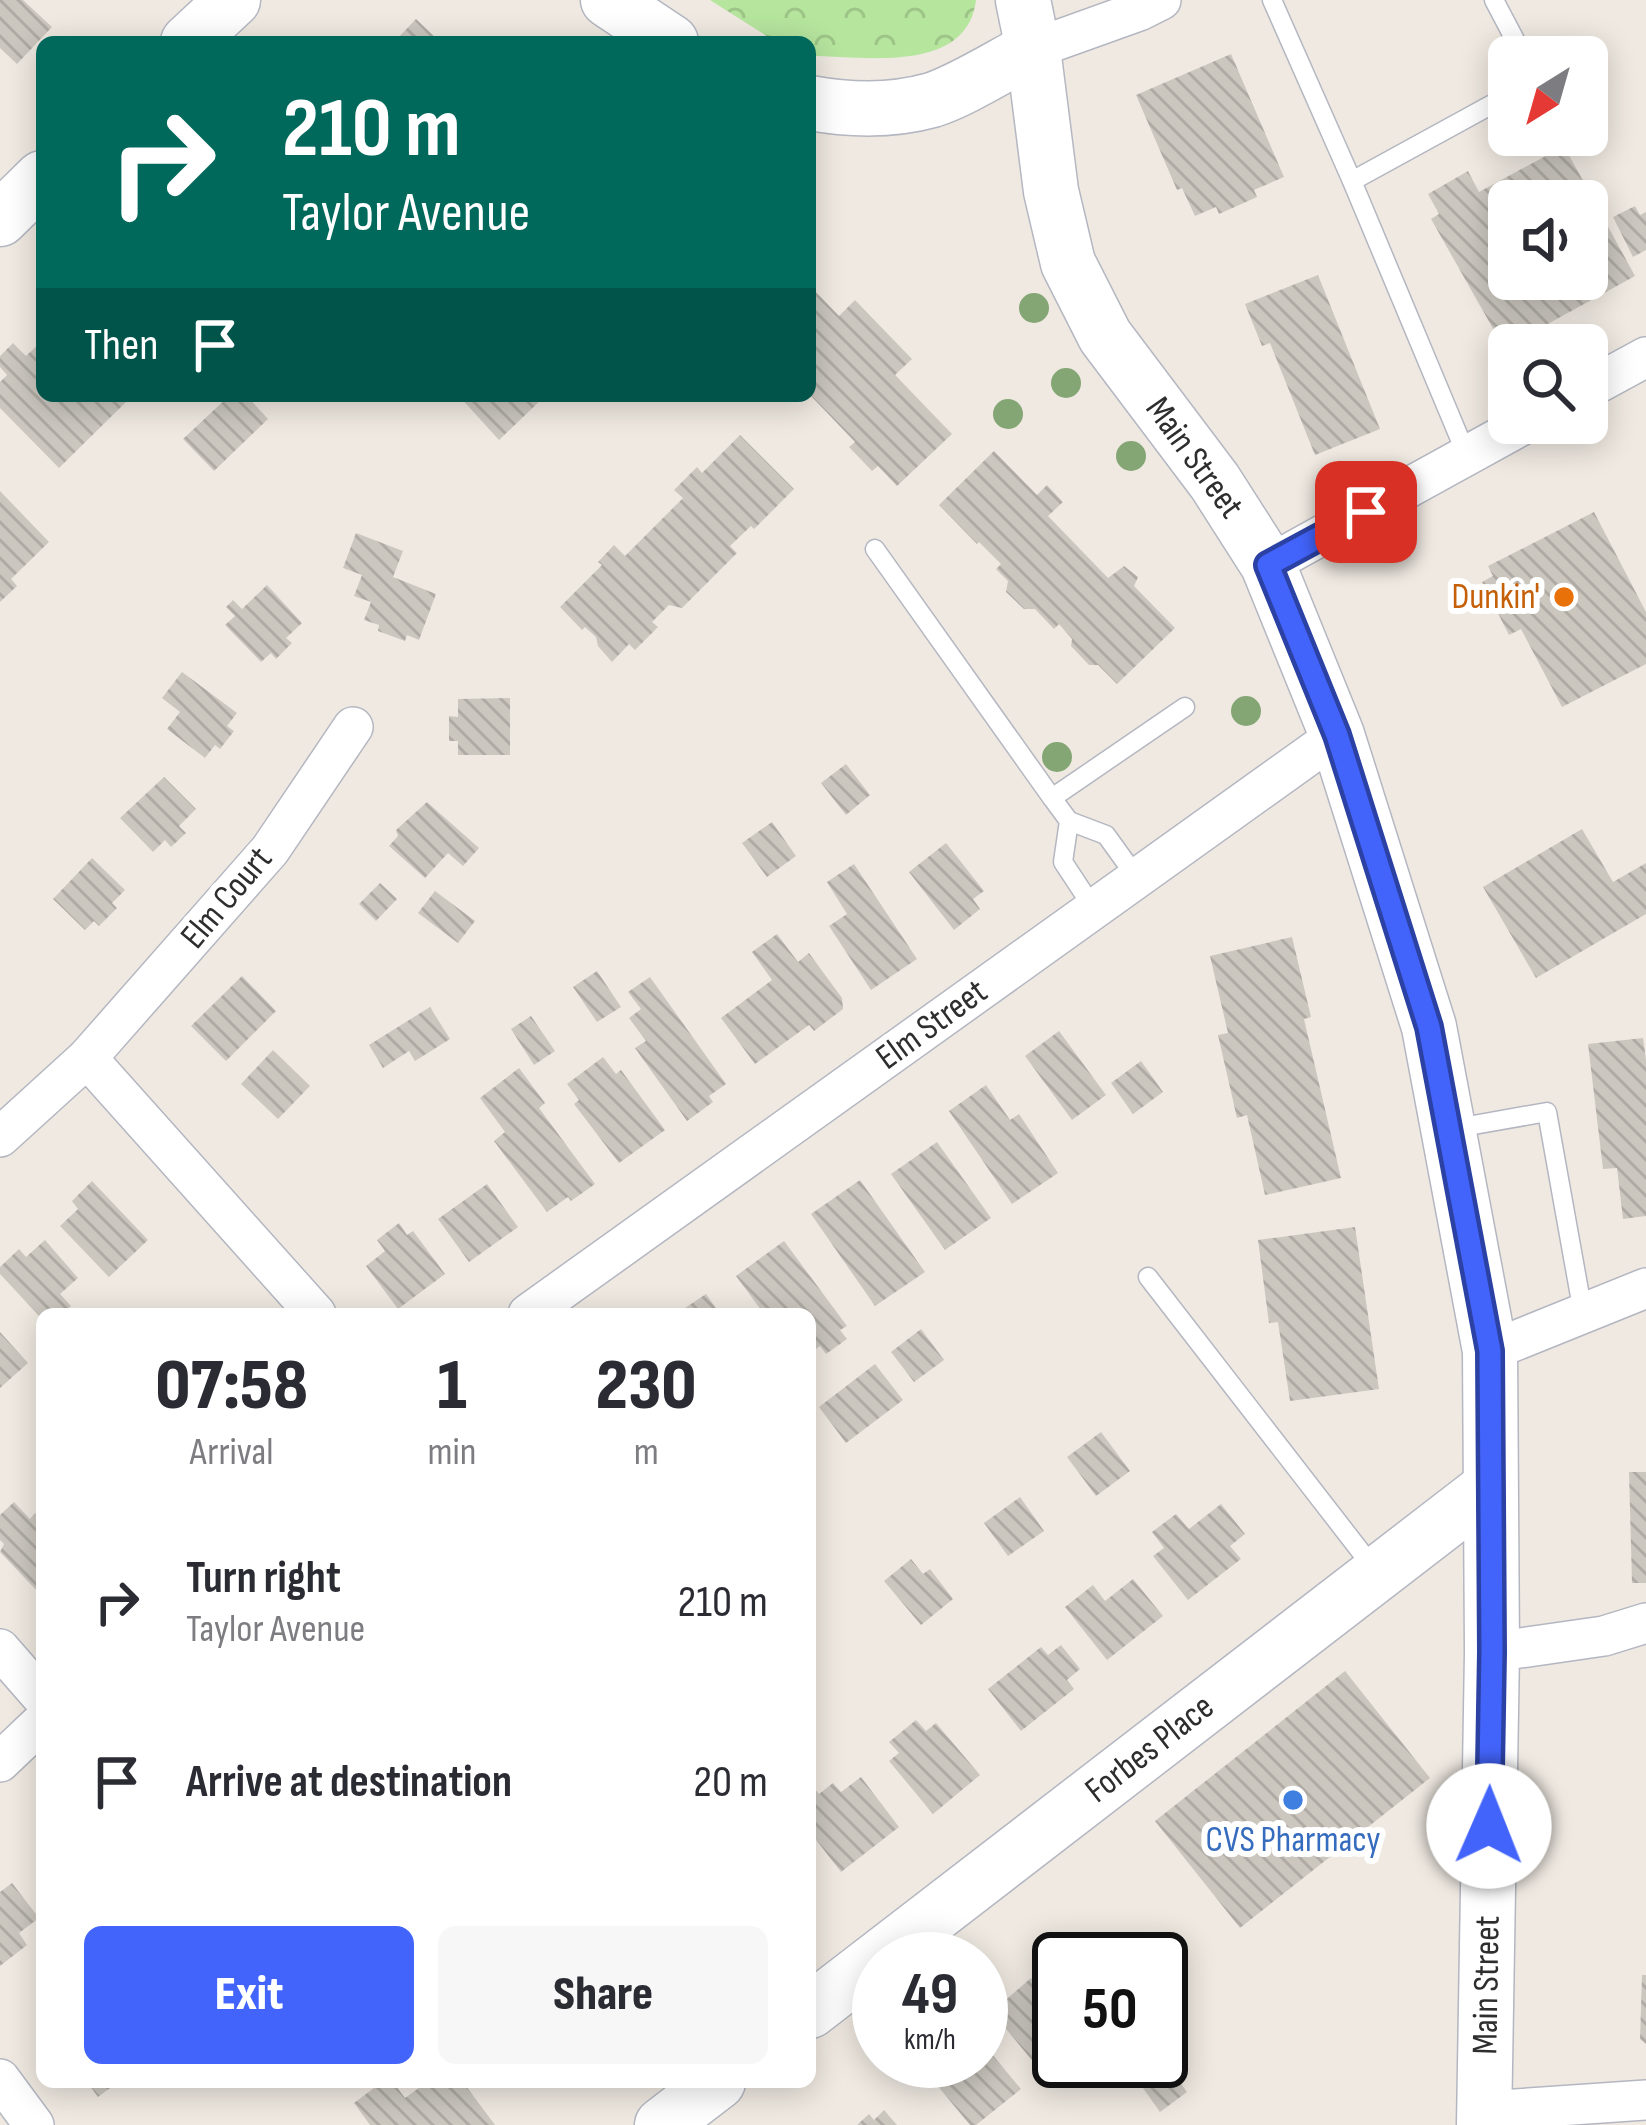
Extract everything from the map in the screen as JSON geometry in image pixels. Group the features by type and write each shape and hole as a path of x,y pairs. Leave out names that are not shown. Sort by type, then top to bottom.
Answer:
{"main road":[{"path":"194,36 233,0"},
{"path":"608,0 662,36"},
{"path":"816,104 891,107 934,99 1028,24"},
{"name":"Main Street","path":"1028,24 1052,191 1068,263 1105,336 1215,482 1268,565 1337,735 1429,1027 1490,1351 1492,1652 1484,2118"},
{"path":"0,219 36,184"},
{"name":"Forbes Place","path":"816,2006 1490,1487"},
{"path":"662,2125 710,2088"}],"street":[{"path":"1028,24 1139,11 1161,0"},
{"path":"1608,378 1646,357"},
{"path":"1268,565 1488,444"},
{"name":"Elm Court","path":"0,1137 87,1058 270,850 353,727"},
{"name":"Elm Street","path":"536,1308 1337,735"},
{"path":"87,1058 311,1308"},
{"path":"1490,1351 1646,1288"},
{"path":"1492,1652 1604,1636 1646,1623"},
{"path":"0,1649 36,1690"},
{"path":"0,1762 36,1728"},
{"path":"0,2079 34,2125"},
{"path":"1484,2118 1646,2100"}],"lane":[{"path":"1272,0 1467,456"},
{"path":"1494,0 1513,36"},
{"path":"1352,181 1488,107"},
{"path":"874,549 1069,821 1106,835 1137,878"},
{"path":"1052,798 1185,707"},
{"path":"1069,821 1063,862 1094,909"},
{"path":"1448,1130 1547,1112 1583,1313"},
{"path":"1148,1277 1378,1574"}],"green space":[{"path":"710,0 976,0 968,24 954,40 909,56 816,56 816,36 767,36"}],"building":[{"path":"0,0 23,0 52,27 43,36 36,36 36,44 17,64 0,48"},
{"path":"416,19 434,36 400,36"},
{"path":"1231,54 1284,177 1254,190 1257,197 1219,214 1216,207 1195,216 1182,188 1177,190 1136,95"},
{"path":"1546,156 1569,156 1583,180 1501,180"},
{"path":"1468,171 1479,192 1488,187 1488,300 1591,300 1548,324 1490,324 1431,219 1439,214 1428,194"},
{"path":"1635,206 1640,215 1646,212 1646,250 1633,257 1613,217"},
{"path":"1608,227 1635,276 1608,291"},
{"path":"1318,275 1380,429 1315,455 1270,343 1262,346 1245,304"},
{"path":"816,292 839,316 855,300 912,359 895,375 952,434 897,486 878,466 872,471 849,447 855,442 816,401"},
{"path":"13,343 26,356 36,347 36,402 126,402 59,468 0,408 0,382 7,375 0,367 0,356"},
{"path":"223,402 252,402 268,419 214,471 183,439"},
{"path":"464,402 539,402 499,440"},
{"path":"740,435 794,489 730,546 737,553 682,608 669,605 652,622 658,627 635,650 629,644 612,662 596,637 560,607 602,565 598,562 614,545 625,556 683,498 674,490 697,467 702,473"},
{"path":"994,451 1037,495 1047,485 1063,502 1048,516 1108,578 1124,566 1138,577 1134,586 1175,628 1117,684 1098,665 1089,665 1059,624 1054,629 1035,609 1024,609 1006,592 1008,581 996,569 1001,564 939,505"},
{"path":"0,491 49,542 11,579 17,586 0,602"},
{"name":"Dunkin'","path":"1594,512 1646,612 1646,664 1562,707 1521,629 1509,635 1482,582 1493,576 1488,566"},
{"path":"356,533 403,551 393,577 436,594 419,640 407,635 405,641 364,620 371,602 354,596 362,575 343,568"},
{"path":"267,585 302,623 286,638 292,643 276,659 271,653 261,662 225,625 235,616 226,607 233,600 242,609"},
{"path":"182,672 237,713 227,726 234,731 220,749 215,745 205,758 167,729 180,712 162,698"},
{"path":"510,698 510,755 458,755 458,741 449,741 449,716 458,717 458,699"},
{"path":"846,764 870,795 846,815 821,783"},
{"path":"164,777 196,809 179,826 186,833 171,847 165,840 153,852 120,818"},
{"path":"427,802 479,848 463,866 448,853 425,878 389,846 398,836 396,830"},
{"path":"772,822 796,856 767,877 742,843"},
{"path":"1582,829 1613,882 1646,863 1646,914 1536,978 1483,887"},
{"path":"946,843 984,891 973,899 980,909 954,930 909,872"},
{"path":"92,858 125,890 112,903 117,908 99,926 94,921 85,930 53,899"},
{"path":"854,864 917,959 871,990 829,926 847,914 827,882"},
{"path":"380,883 397,899 376,921 359,904"},
{"path":"435,891 475,921 458,943 418,913"},
{"path":"777,934 798,962 809,953 842,998 843,1009 814,1031 809,1025 755,1064 721,1018 772,980 752,952"},
{"path":"1292,937 1311,1017 1304,1019 1341,1178 1265,1195 1247,1115 1237,1118 1218,1035 1228,1033 1210,956"},
{"path":"597,971 621,1007 597,1022 573,987"},
{"path":"242,976 276,1011 226,1061 191,1026"},
{"path":"650,977 726,1084 709,1096 713,1102 687,1121 635,1048 646,1041 629,1018 641,1009 628,992"},
{"path":"430,1007 450,1039 415,1061 409,1051 383,1068 369,1045"},
{"path":"531,1016 555,1051 534,1065 511,1029"},
{"path":"1059,1031 1106,1095 1072,1120 1025,1056"},
{"path":"1643,1038 1646,1216 1623,1219 1617,1168 1603,1169 1588,1044"},
{"path":"273,1050 310,1086 278,1119 241,1084"},
{"path":"603,1057 616,1074 621,1070 665,1130 619,1163 574,1104 579,1100 567,1084"},
{"path":"1141,1061 1163,1092 1133,1114 1111,1083"},
{"path":"519,1068 545,1103 539,1108 595,1184 547,1212 494,1141 505,1132 480,1098"},
{"path":"986,1085 1010,1120 1019,1114 1058,1173 1012,1204 949,1111"},
{"path":"937,1142 991,1218 945,1250 891,1174"},
{"path":"860,1180 925,1272 875,1306 811,1214"},
{"path":"92,1181 148,1240 109,1277 60,1226 78,1209 72,1201"},
{"path":"487,1184 518,1227 469,1262 438,1219"},
{"path":"399,1223 407,1235 413,1231 445,1274 397,1308 366,1266 385,1251 377,1240"},
{"path":"1355,1227 1379,1389 1290,1401 1278,1322 1269,1323 1258,1240"},
{"path":"45,1240 78,1278 60,1294 69,1308 36,1308 36,1313 0,1274 0,1267 19,1249 26,1257"},
{"path":"784,1241 847,1326 840,1330 847,1339 826,1354 820,1346 816,1349 816,1308 760,1308 736,1276"},
{"path":"706,1294 716,1308 685,1308"},
{"path":"921,1329 944,1360 914,1382 891,1352"},
{"path":"0,1332 28,1363 0,1388"},
{"path":"875,1364 903,1400 846,1443 819,1407"},
{"path":"1101,1432 1130,1471 1096,1496 1067,1457"},
{"path":"1629,1472 1646,1472 1646,1583 1632,1583"},
{"path":"1020,1497 1044,1531 1008,1556 984,1523"},
{"path":"14,1502 30,1519 36,1514 36,1590 0,1552 4,1544 0,1515"},
{"path":"1221,1504 1245,1534 1230,1546 1241,1559 1188,1600 1153,1556 1164,1548 1152,1532 1176,1514 1189,1529"},
{"path":"911,1559 923,1574 930,1569 953,1599 921,1625 884,1581"},
{"path":"1133,1579 1163,1616 1107,1660 1065,1607 1093,1585 1105,1601"},
{"path":"1061,1645 1080,1669 1067,1680 1074,1689 1021,1731 988,1689 1041,1647 1048,1655"},
{"name":"CVS Pharmacy","path":"1345,1671 1430,1778 1240,1928 1155,1821"},
{"path":"916,1720 926,1731 936,1723 980,1775 933,1814 889,1761 899,1753 889,1742"},
{"path":"861,1777 899,1827 841,1872 816,1840 816,1790 819,1794 833,1783 841,1792"},
{"path":"12,1883 36,1920 19,1933 27,1945 0,1966 0,1892"},
{"path":"1642,1975 1646,1975 1646,2044 1640,2039"},
{"path":"1031,1978 1032,2060 1008,2031 1008,1998"},
{"path":"1008,2073 1021,2089 970,2125 939,2088 1008,2088"},
{"path":"374,2088 398,2088 405,2098 419,2088 467,2088 495,2125 370,2125 354,2103"},
{"path":"1143,2088 1184,2088 1187,2092 1160,2112"},
{"path":"884,2110 897,2125 857,2125 869,2114 874,2120"}],"place":[{"name":"Dunkin'","path":"1564,597"},
{"name":"CVS Pharmacy","path":"1293,1800"}],"route":[{"path":"1366,512 1268,565 1337,735 1429,1027 1490,1351 1489,1826"}]}
